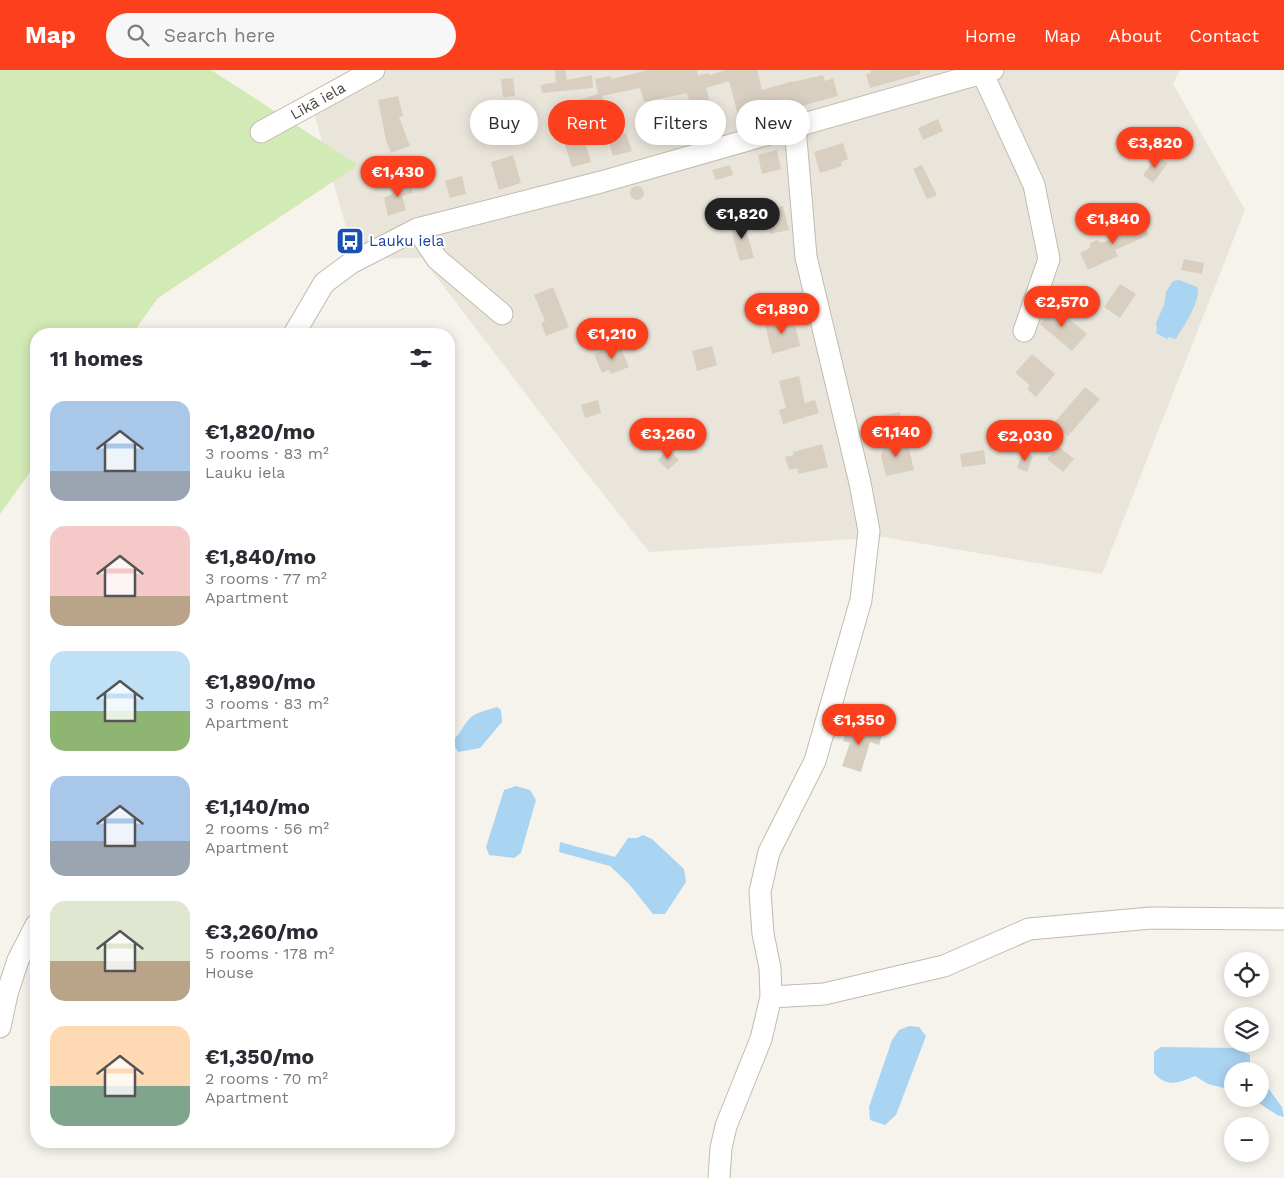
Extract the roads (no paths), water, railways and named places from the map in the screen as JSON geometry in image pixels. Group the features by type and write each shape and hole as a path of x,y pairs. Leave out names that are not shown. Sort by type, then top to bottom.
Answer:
{"street":[{"name":"Līkā iela","path":"261,132 374,70"},
{"path":"810,123 986,71 1034,185 1049,259 1024,331"},
{"path":"298,328 324,283 351,263 417,229 601,182 736,144"},
{"path":"719,1178 721,1148 726,1126 761,1040 771,997 770,968 763,934 760,892 769,852 815,760 861,600 869,531 860,483 806,257 797,145"},
{"path":"417,229 436,259 502,314"},
{"path":"771,997 824,994 944,966 1029,929 1151,918 1284,919"},
{"path":"0,1027 7,994 18,960 30,937"}],"water":[{"path":"1179,280 1197,287 1197,299 1176,339 1169,337 1167,339 1156,333 1156,323 1164,305 1166,292 1173,281"},
{"path":"497,707 501,710 502,722 480,748 458,752 455,746 455,738 470,718 482,711"},
{"path":"516,786 530,790 536,800 521,853 514,858 489,855 486,847 504,790"},
{"path":"643,835 652,839 684,869 686,882 665,914 653,914 629,884 610,866 559,852 560,842 615,857 628,838 637,838"},
{"path":"909,1026 919,1027 926,1036 896,1115 885,1125 870,1120 869,1107 892,1040 899,1030"},
{"path":"1161,1047 1224,1048 1224,1052 1244,1052 1250,1055 1250,1062 1224,1062 1224,1088 1208,1084 1195,1076 1173,1083 1164,1081 1154,1073 1154,1052"},
{"path":"1269,1089 1282,1107 1284,1117 1265,1107 1269,1107"}],"place":[{"name":"Lauku iela","path":"350,241"}]}
